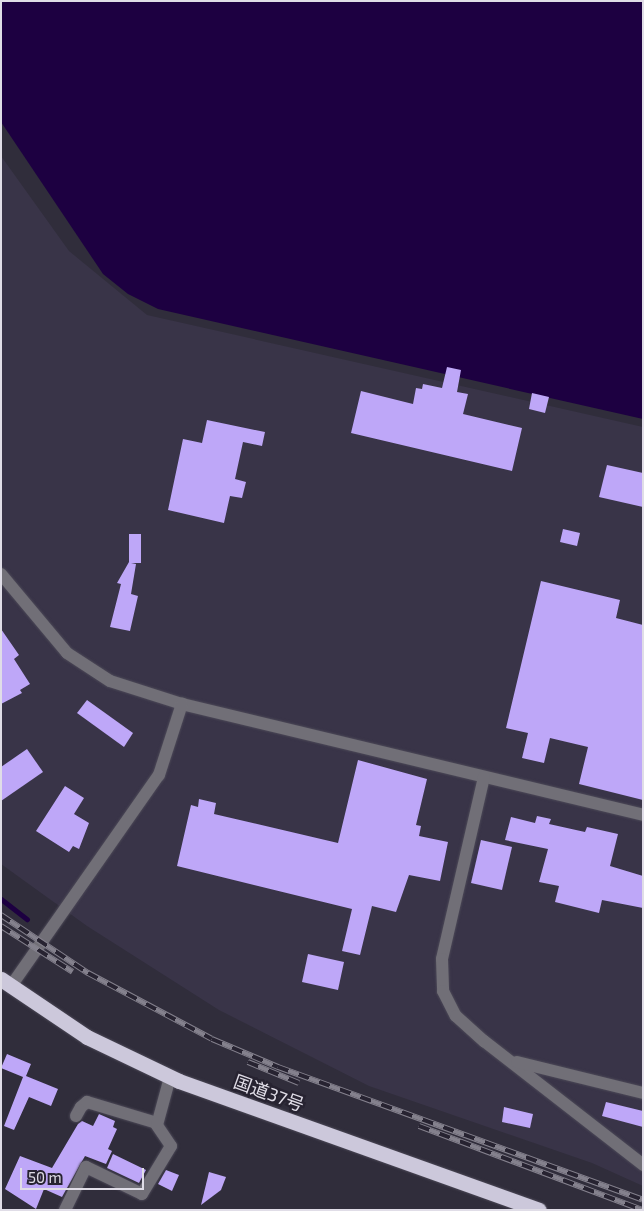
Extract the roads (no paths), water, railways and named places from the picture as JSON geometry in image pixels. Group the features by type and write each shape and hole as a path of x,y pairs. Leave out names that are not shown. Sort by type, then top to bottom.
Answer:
{"highway":[{"name":"国道37号","path":"6,982 87,1037 170,1077 539,1210"}],"street":[{"path":"1,574 67,653 110,681 182,704 643,814"},
{"path":"6,982 159,774 182,704"},
{"path":"484,777 442,959 444,991 456,1016 631,1159 643,1165"},
{"path":"512,1061 643,1093"},
{"path":"157,1122 170,1077"},
{"path":"65,1210 86,1167 142,1194 171,1146 157,1122 87,1102 81,1107 76,1116"}],"waterway":[{"path":"1,899 27,919"}],"railway":[{"path":"1,915 88,973 212,1039 278,1067 643,1200"},
{"path":"1,926 73,972"},
{"path":"248,1062 299,1083"},
{"path":"419,1126 642,1210"}]}
